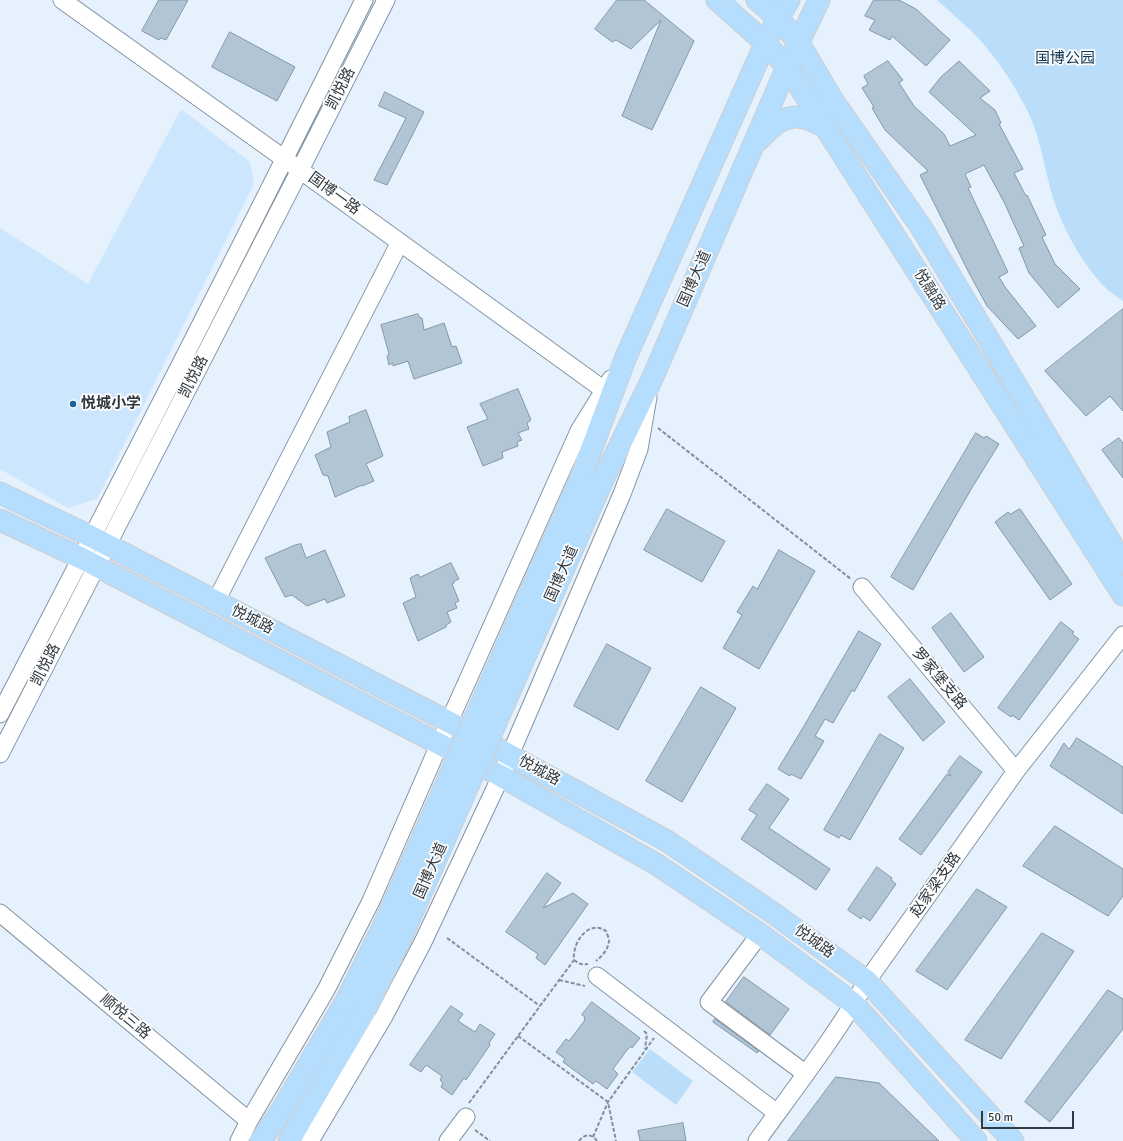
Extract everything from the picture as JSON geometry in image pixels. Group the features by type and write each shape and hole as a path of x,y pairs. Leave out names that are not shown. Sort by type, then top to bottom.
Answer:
{"main road":[{"name":"悦融路","path":"717,0 765,44 787,67 1123,595"},
{"name":"悦融路","path":"757,0 778,18 799,42 832,100 921,227 1123,562"},
{"name":"国博大道","path":"261,1141 281,1111 346,1001 384,925 582,475 625,359 765,44 789,0"},
{"name":"国博大道","path":"289,1141 365,1010 402,936 601,484 652,379 787,67 820,0"},
{"path":"754,144 776,124 788,118 803,118 825,126"},
{"name":"悦城路","path":"0,493 100,541 449,722 667,841 773,912 867,981 1013,1141"},
{"name":"悦城路","path":"0,520 89,562 501,776 656,864 760,934 854,1004 976,1141"}],"street":[{"name":"国博一路","path":"62,0 604,390"},
{"name":"凯悦路","path":"100,541 285,159 364,0"},
{"name":"凯悦路","path":"0,714 89,562 300,170 386,0"},
{"path":"216,601 400,242"},
{"path":"239,1141 249,1121 326,990 371,901 439,744 579,431 625,359"},
{"path":"310,1141 383,1018 419,949 501,776 622,494 639,449 652,379"},
{"name":"凯悦路","path":"0,754 89,562"},
{"name":"罗家堡支路","path":"862,587 1016,771"},
{"name":"赵家梁支路","path":"757,1141 806,1074 854,1004 867,981 1016,771 1123,635"},
{"name":"顺悦三路","path":"0,913 249,1121"},
{"path":"760,934 709,1002 806,1074"},
{"path":"594,983 663,1026 777,1113"},
{"path":"448,1141 466,1117"}],"path":[{"path":"644,418 862,587"},
{"path":"490,1141 470,1127 466,1117 468,1105 574,960 573,953 580,938 587,930 595,927 602,928 606,931 609,941 602,956 593,963 583,964 574,960"},
{"path":"447,938 540,1006"},
{"path":"559,980 584,985 594,983"},
{"path":"594,1136 608,1102 663,1026"},
{"path":"641,1029 647,1034 645,1050"},
{"path":"518,1036 608,1102 616,1141"},
{"path":"579,1141 587,1135 594,1136"},
{"path":"594,1136 597,1141"}],"shaded area":[{"name":"悦城小学","path":"181,109 250,162 254,184 97,499 68,508 0,469 0,228 88,284"}],"green space":[{"name":"国博公园","path":"937,0 1123,0 1123,301 1108,290 1098,280 1081,257 1060,218 1051,191 1039,141 1028,112 1012,83 1000,65 979,39"},
{"path":"650,1049 693,1081 676,1105 632,1072"}],"building":[{"path":"159,0 188,0 166,40 161,38 159,40 142,31"},
{"path":"617,0 644,0 694,41 652,130 622,116 661,20 631,49 616,40 612,42 595,29"},
{"path":"874,0 899,0 916,9 950,40 926,66 892,36 890,40 869,30 875,20 865,16"},
{"path":"230,32 295,67 277,101 212,67"},
{"path":"888,61 903,80 899,83 914,106 944,134 950,146 976,135 929,92 941,77 959,61 990,91 980,98 995,110 1001,123 999,124 1023,169 1014,173 1026,196 1027,195 1046,235 1042,237 1055,264 1080,289 1058,308 1029,273 1019,248 1024,246 1004,202 984,165 965,174 971,187 968,188 1008,272 999,277 1005,287 1036,326 1018,339 987,306 969,273 920,175 928,171 885,130 872,108 874,107 862,88 868,84 864,76"},
{"path":"385,92 424,112 387,185 374,180 406,118 379,106"},
{"path":"1123,309 1123,411 1110,396 1086,416 1045,371"},
{"path":"418,314 420,318 422,318 424,330 444,323 452,347 456,346 462,363 414,379 408,361 393,366 393,363 389,365 387,356 389,354 381,325"},
{"path":"518,389 531,420 527,423 529,429 518,433 522,440 517,442 518,446 502,452 503,458 483,466 467,427 488,419 480,404"},
{"path":"366,410 383,456 366,464 374,481 335,497 328,476 323,475 315,455 331,447 327,432 350,422 349,417"},
{"path":"976,433 984,438 986,436 999,444 913,590 891,577"},
{"path":"1119,438 1123,443 1123,478 1102,450"},
{"path":"667,509 725,541 702,582 644,550"},
{"path":"1020,509 1072,584 1050,600 995,522 1008,512 1010,514"},
{"path":"301,544 306,558 325,550 345,596 327,603 325,599 307,606 292,595 285,597 265,558 295,545"},
{"path":"779,550 815,571 759,669 723,648 742,615 737,612 753,586 757,589"},
{"path":"451,563 459,579 454,581 452,584 459,601 455,603 457,608 447,612 451,622 446,625 446,627 418,641 403,603 416,597 410,578 418,574 420,577"},
{"path":"951,613 984,657 964,672 932,628"},
{"path":"1061,622 1074,632 1072,634 1079,639 1019,720 1012,715 1011,717 998,708"},
{"path":"859,631 881,644 854,692 852,690 833,723 825,719 815,736 824,741 801,779 791,774 790,776 778,769"},
{"path":"607,644 651,668 618,730 574,706"},
{"path":"910,679 945,722 923,741 888,697"},
{"path":"701,687 736,708 682,802 646,781"},
{"path":"880,734 904,748 850,840 841,835 839,838 824,830"},
{"path":"1077,738 1123,767 1123,814 1050,766 1064,743 1069,749"},
{"path":"960,756 982,772 921,855 899,839 947,774 951,776 948,772"},
{"path":"767,784 789,799 769,828 830,869 816,890 741,839 757,815 749,810"},
{"path":"1055,826 1123,869 1123,896 1108,916 1023,866"},
{"path":"877,867 892,878 891,880 896,884 870,921 863,916 861,919 848,910"},
{"path":"547,873 561,883 543,908 573,893 588,904 545,965 536,958 538,954 506,932"},
{"path":"977,889 1007,907 947,990 916,971"},
{"path":"1042,933 1074,951 1001,1059 965,1040"},
{"path":"744,977 789,1009 770,1035 726,1002"},
{"path":"1108,990 1123,999 1123,1029 1050,1122 1025,1102"},
{"path":"592,1002 640,1038 632,1048 631,1046 627,1050 613,1069 618,1074 607,1089 596,1081 593,1084 563,1062 565,1059 556,1052 566,1039 569,1041 585,1020 585,1017 582,1015"},
{"path":"451,1006 463,1014 458,1021 475,1032 480,1024 495,1034 489,1043 490,1045 466,1080 464,1078 452,1095 441,1087 443,1083 440,1080 442,1076 426,1065 421,1072 410,1065"},
{"path":"715,1019 759,1051 757,1053 713,1022"},
{"path":"836,1077 879,1083 939,1141 788,1141"},
{"path":"683,1123 686,1141 640,1141 638,1131"}],"place":[{"name":"悦城小学","path":"73,404"}]}
